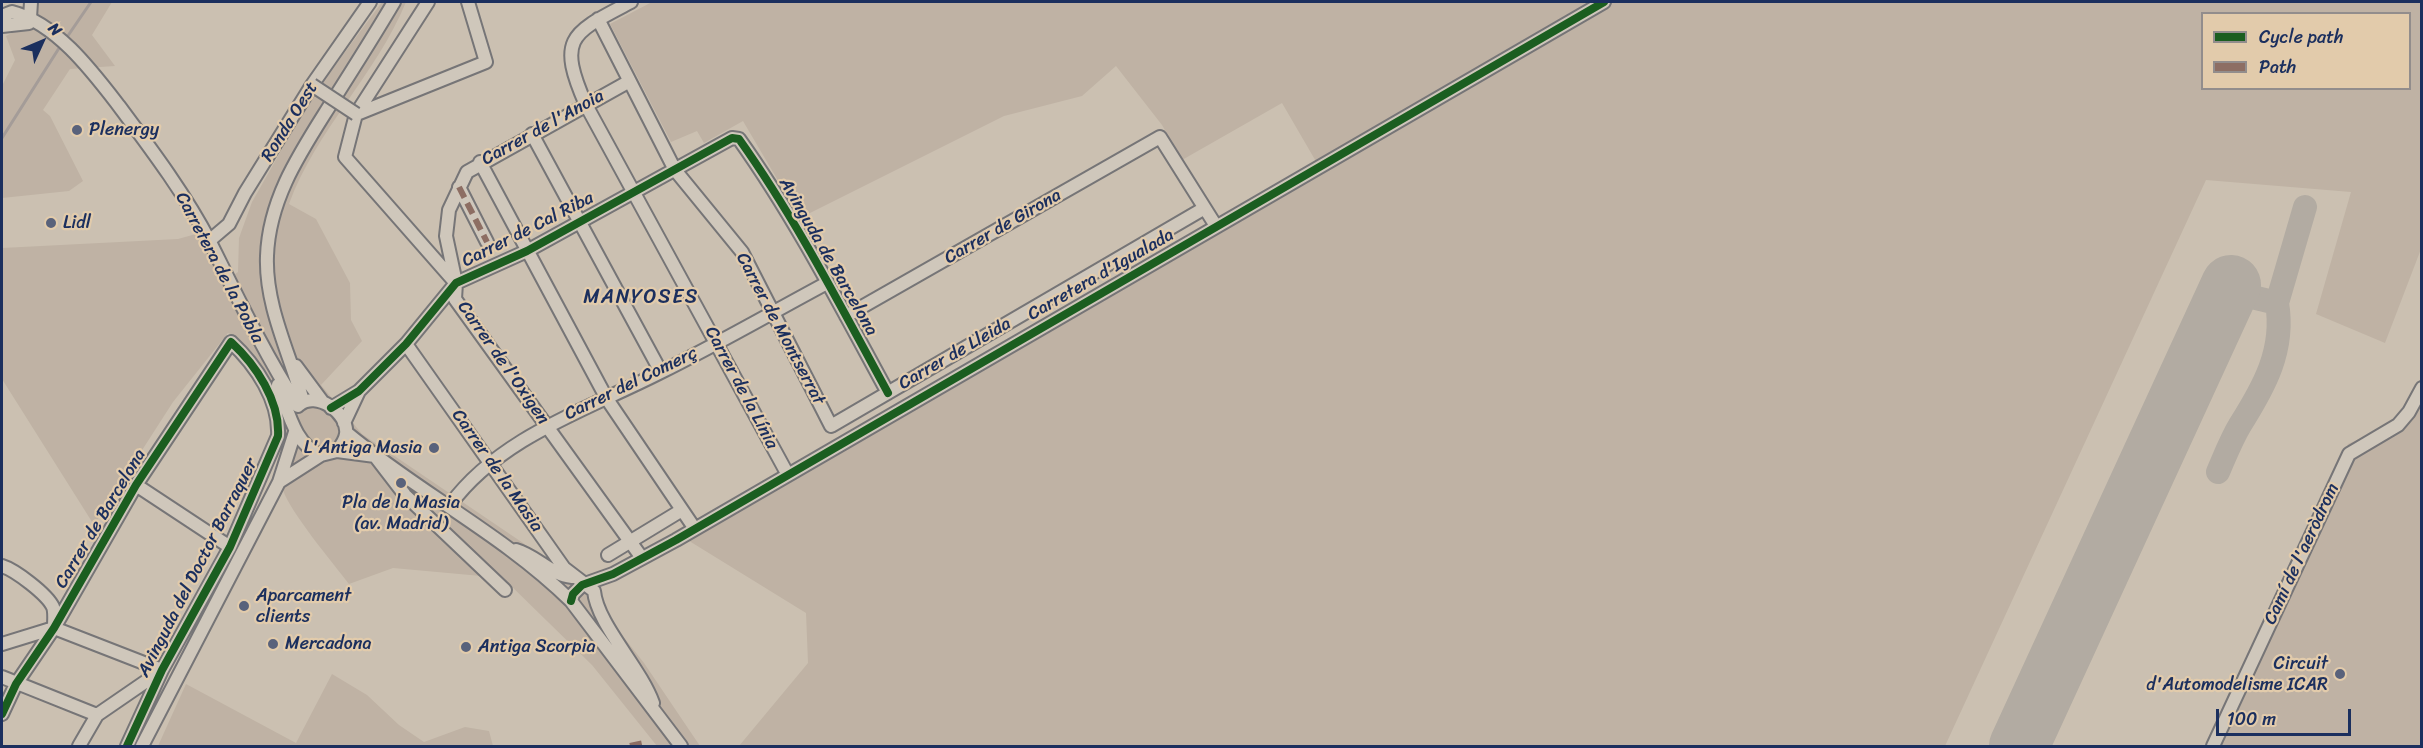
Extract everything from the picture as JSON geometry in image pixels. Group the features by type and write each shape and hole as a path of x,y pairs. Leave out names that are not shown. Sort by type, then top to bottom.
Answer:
{"street":[{"path":"7,10 22,2"},
{"path":"2,26 33,22 31,2"},
{"name":"Ronda Oest","path":"209,241 229,224 245,193 312,85 370,2"},
{"path":"142,747 279,482 301,404 292,360 276,322 267,256 281,189 298,157 394,2"},
{"path":"428,2 360,110 345,157 456,283"},
{"path":"312,85 360,110 486,62 468,2"},
{"name":"Carrer de la Línia","path":"632,2 584,28 574,40 571,55 572,72 586,105 788,475"},
{"name":"Carretera d'Igualada","path":"571,601 582,599 586,583 613,574 695,529 1604,2"},
{"name":"Carretera de la Pobla","path":"7,10 33,22 74,51 98,78 158,158 209,241 268,359 301,404"},
{"name":"Carrer de Montserrat","path":"598,19 628,82 675,170 742,252 831,426"},
{"name":"Carrer de l'Anoia","path":"456,283 446,236 449,210 467,172 480,162 628,82"},
{"path":"532,134 582,222 661,372"},
{"name":"Carrer de Girona","path":"846,316 1160,137 1203,209"},
{"name":"Carrer de Cal Riba","path":"327,404 359,391 406,344 456,283 527,251 732,138 739,139"},
{"name":"Avinguda de Barcelona","path":"739,139 827,283 888,393"},
{"path":"480,162 607,399 695,529"},
{"path":"459,187 487,242"},
{"path":"1203,209 1216,226"},
{"name":"Carrer de Lleida","path":"831,426 1203,209"},
{"name":"Carrer de l'Oxigen","path":"456,283 455,299 642,558"},
{"name":"Carrer del Comerç","path":"450,505 458,494 493,463 546,425 607,399 661,372 827,283"},
{"name":"Carrer de Barcelona","path":"2,714 16,684 54,628 136,485 231,342"},
{"name":"Avinguda del Doctor Barraquer","path":"127,747 164,667 230,547 275,448 279,424 273,405 251,361 231,342"},
{"name":"Carrer de la Masia","path":"406,344 493,463 564,568 586,583"},
{"path":"268,359 295,428 305,445 321,455"},
{"path":"292,360 345,428 375,456 405,495 505,590"},
{"name":"Camí de l'aeròdrom","path":"2213,747 2349,454 2398,425 2409,412 2421,388"},
{"name":"Carrer de Cal Riba","path":"345,428 359,391"},
{"path":"301,404 327,404"},
{"path":"337,451 345,428"},
{"path":"279,482 321,455 337,451 375,456 450,505 507,547 571,601 681,747"},
{"path":"136,485 230,547"},
{"path":"256,490 269,499"},
{"path":"608,555 629,540 682,510"},
{"path":"507,547 528,553 560,576 586,583 601,613 646,683 658,715"},
{"path":"2,566 23,578 53,607 54,628"},
{"path":"2,644 54,628 164,667"},
{"name":"Avinguda del Doctor Barraquer","path":"164,667 190,652"},
{"path":"79,747 97,715 164,667"},
{"path":"2,678 97,715"}],"shaded area":[{"path":"37,2 112,2 92,35 115,66 70,69 43,110 50,116 83,181 69,191 2,198 2,86 15,60 6,36 14,32"},
{"path":"382,2 406,2 379,54 314,151 289,204 316,219 350,283 351,320 362,341 321,385 362,434 557,566 596,602 644,663 700,746 657,746 592,665 503,578 393,568 349,584 303,524 287,499 281,483 285,437 281,419 270,391 254,362 237,339 228,333 173,402 94,525 2,379 2,248 178,239 196,234 223,283 238,272 239,238 252,202 311,98"},
{"path":"652,2 2421,2 2421,249 2385,343 2316,314 2351,192 2206,180 1945,746 739,746 808,663 806,613 686,539 751,505 1321,170 1282,103 1182,160 1162,125 1116,66 1082,96 1004,116 800,218 743,121 704,143 697,131 671,142 610,24"},
{"path":"2421,379 2421,746 2209,746 2348,444 2394,422 2407,406"},
{"path":"332,674 367,695 399,725 424,742 465,727 489,731 493,746 158,746 186,684 296,743"}],"waterway":[{"path":"65,40 91,2"},
{"path":"2,138 61,45"}],"taxiway":[{"path":"2226,297 2252,297 2277,303 2305,207"},
{"path":"2218,472 2270,367 2278,337 2277,303"}],"runway":[{"path":"2019,746 2231,285"}],"marked path":[{"path":"459,187 487,242"},
{"path":"630,746 644,743 646,746"}],"cycle path":[{"path":"571,601 573,594 582,585 613,574 676,540 1604,2"},
{"path":"331,408 359,391 406,344 456,283 527,251 732,138 739,139 780,200 888,393"},
{"path":"2,714 16,684 54,628 136,485 231,342 249,361 265,384 275,410 278,436 230,547 162,670 127,746"}],"place":[{"name":"Plenergy","path":"77,130"},
{"name":"Lidl","path":"51,223"},
{"name":"L'Antiga Masia","path":"434,448"},
{"name":"Pla de la Masia (av. Madrid)","path":"401,483"},
{"name":"Aparcament clients","path":"244,606"},
{"name":"Mercadona","path":"273,644"},
{"name":"Antiga Scorpia","path":"466,647"},
{"name":"Circuit d'Automodelisme ICAR","path":"2340,674"}],"district":[{"name":"MANYOSES","path":"641,298"}]}
